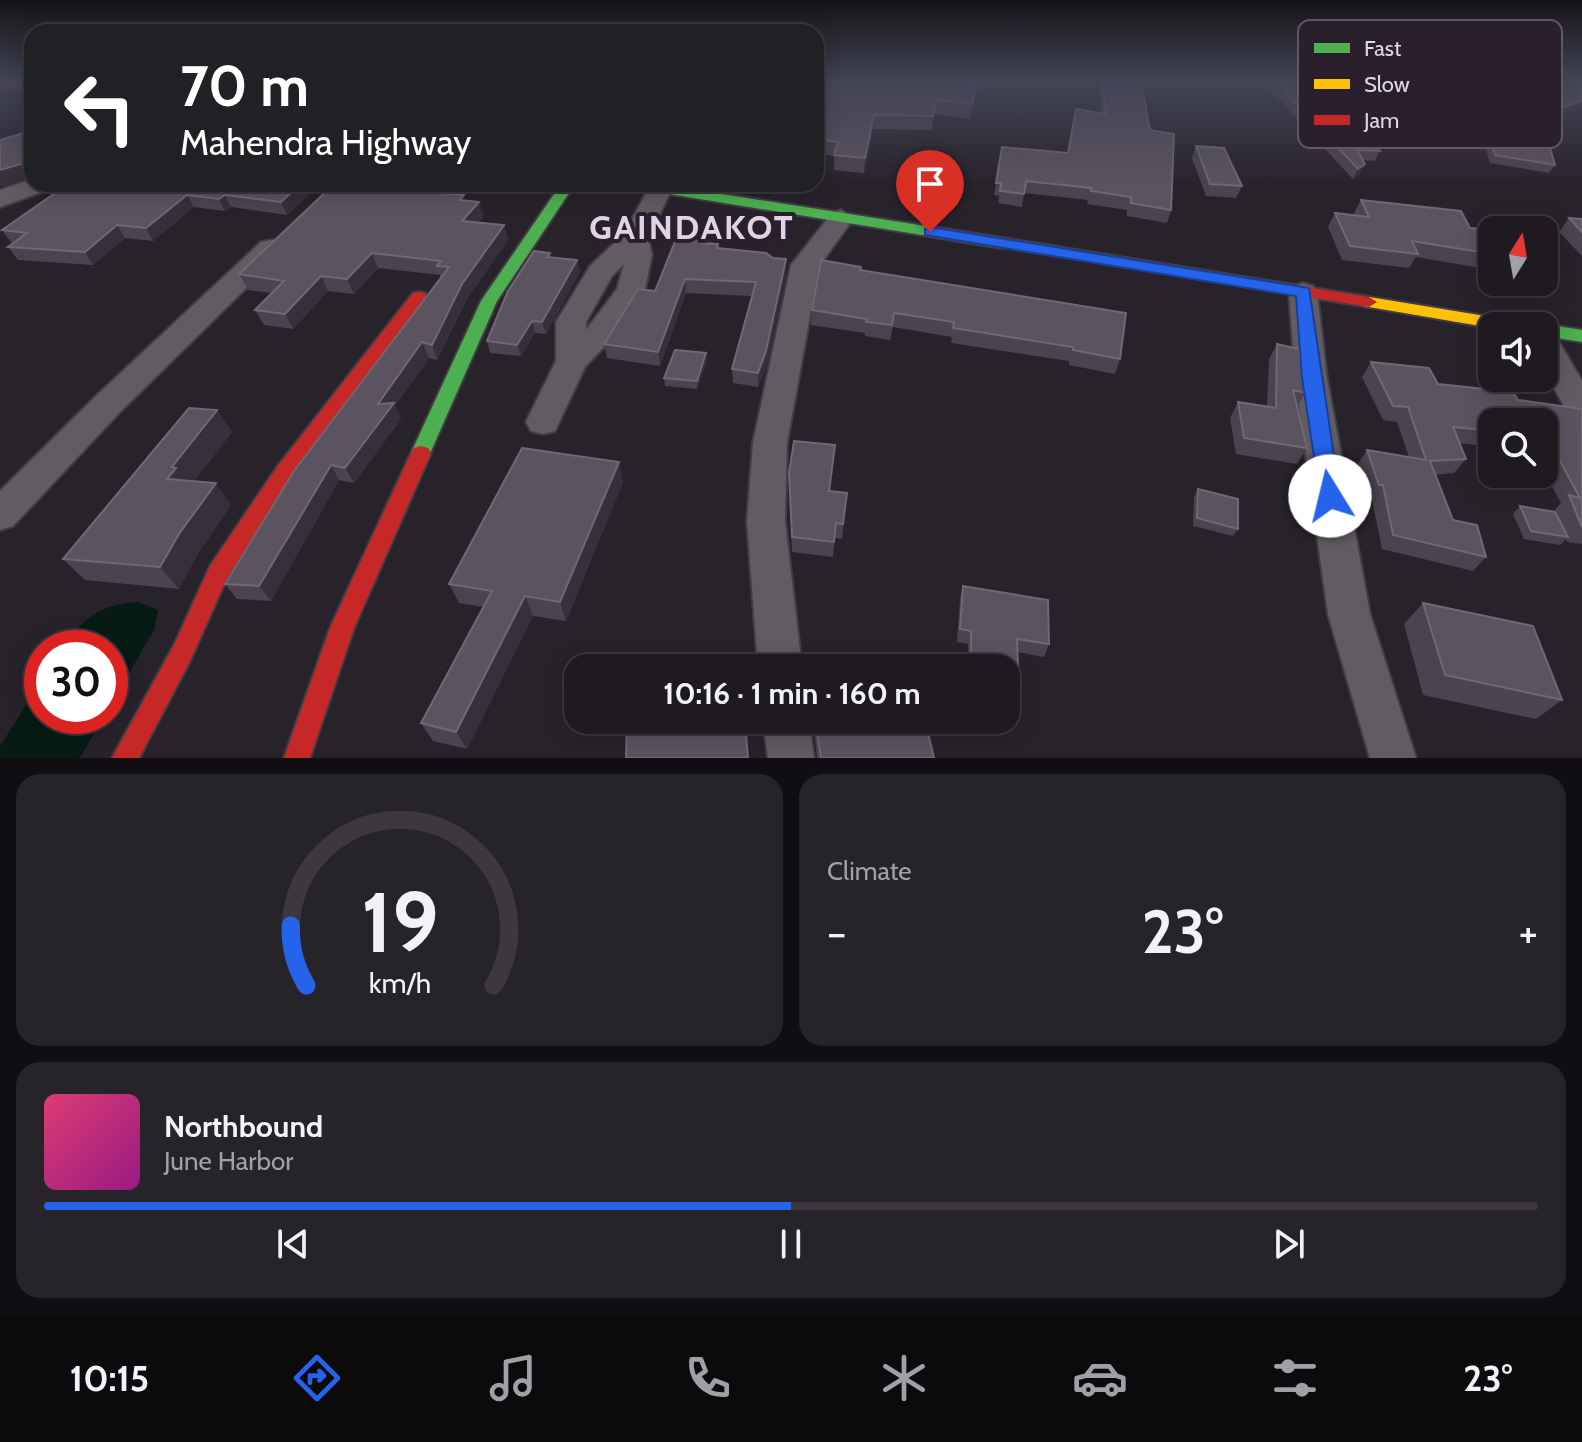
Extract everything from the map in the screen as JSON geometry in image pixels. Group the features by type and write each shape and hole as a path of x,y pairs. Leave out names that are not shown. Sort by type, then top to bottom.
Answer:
{"main road":[{"path":"297,758 342,628 489,301 563,192"},
{"path":"679,192 1478,320"},
{"path":"125,758 182,653 218,573 284,472 419,297"},
{"path":"1558,332 1582,336"}],"street":[{"path":"0,199 24,190"},
{"path":"543,422 572,361 610,323 632,284 639,266 640,251 635,238 658,192"},
{"path":"779,654 766,521 770,443 805,265 841,218"},
{"path":"0,515 108,404 292,228"},
{"path":"1303,292 1311,378 1349,614 1393,758"},
{"path":"1558,367 1582,409"},
{"path":"788,734 791,758"}],"shaded area":[{"path":"138,602 158,610 154,630 128,675 128,630 76,630 94,614 125,603"},
{"path":"24,708 24,734 94,734 80,758 0,758 0,746"}],"building":[{"path":"824,116 874,116 865,158 834,155 838,142 824,140"},
{"path":"1075,116 1147,116 1150,130 1174,134 1171,210 1131,203 1131,197 1091,191 1091,188 1026,181 1024,194 1000,191 1001,183 996,183 1002,147 1068,153"},
{"path":"24,133 24,163 0,170 0,140"},
{"path":"1196,146 1224,148 1242,186 1210,184"},
{"path":"1338,148 1378,148 1380,151 1357,150 1365,164 1358,169"},
{"path":"1493,148 1550,148 1555,165 1495,155"},
{"path":"57,192 292,192 281,202 225,195 219,199 187,195 146,228 117,225 85,252 8,247 27,233 2,230"},
{"path":"326,192 464,195 460,200 479,202 462,221 504,225 462,284 432,345 422,342 378,404 394,403 345,468 331,465 259,586 225,584 294,471 449,267 437,266 441,261 372,253 347,279 321,276 285,314 255,310 284,281 239,274"},
{"path":"1361,200 1461,211 1470,228 1478,229 1478,252 1412,241 1418,254 1350,246 1335,213 1369,217"},
{"path":"1569,218 1582,219 1582,232"},
{"path":"676,239 702,241 718,244 717,248 766,253 773,258 786,259 766,351 758,373 732,369 756,282 685,279 658,352 604,344 638,289 655,291"},
{"path":"534,251 550,253 547,257 577,260 542,322 532,321 517,345 487,341 508,291"},
{"path":"821,260 861,267 860,270 1126,313 1120,359 1073,350 1073,347 953,328 954,322 894,313 892,325 812,310"},
{"path":"1277,344 1299,349 1305,393 1293,390 1307,448 1244,438 1238,402 1276,408"},
{"path":"675,350 706,353 697,381 664,378"},
{"path":"1371,362 1429,368 1438,384 1478,388 1478,392 1513,392 1518,400 1582,409 1582,527 1569,495 1580,498 1558,457 1558,408 1478,408 1478,430 1453,427 1466,459 1430,461 1453,520 1477,525 1486,557 1393,535 1383,485 1379,485 1367,450 1426,460 1408,407 1393,406"},
{"path":"189,408 217,410 172,467 176,468 167,479 216,483 179,534 160,567 63,559"},
{"path":"794,441 835,445 829,491 847,493 843,524 836,523 834,542 792,537 789,473"},
{"path":"522,448 619,462 560,602 525,596 456,732 421,723 492,591 449,584"},
{"path":"1198,489 1238,499 1238,529 1197,518"},
{"path":"1520,506 1555,512 1568,537 1531,531"},
{"path":"963,586 1048,600 1049,644 1017,639 1018,654 971,654 971,631 960,629"},
{"path":"1423,603 1533,626 1562,700 1445,675"},
{"path":"627,734 746,734 748,758 626,758"},
{"path":"817,734 928,734 934,758 821,758"}],"traffic: fast":[{"path":"421,453 489,301 563,192"},
{"path":"682,192 1002,243"},
{"path":"1558,332 1582,336"}],"traffic: slow":[{"path":"1369,302 1478,320"}],"traffic: jam":[{"path":"1002,243 1369,302"},
{"path":"125,758 182,653 218,573 284,472 419,297"},
{"path":"297,758 342,628 421,453"}],"district":[{"name":"GAINDAKOT","path":"692,227"}],"route":[{"path":"930,232 1303,292 1311,378 1330,496"}]}
